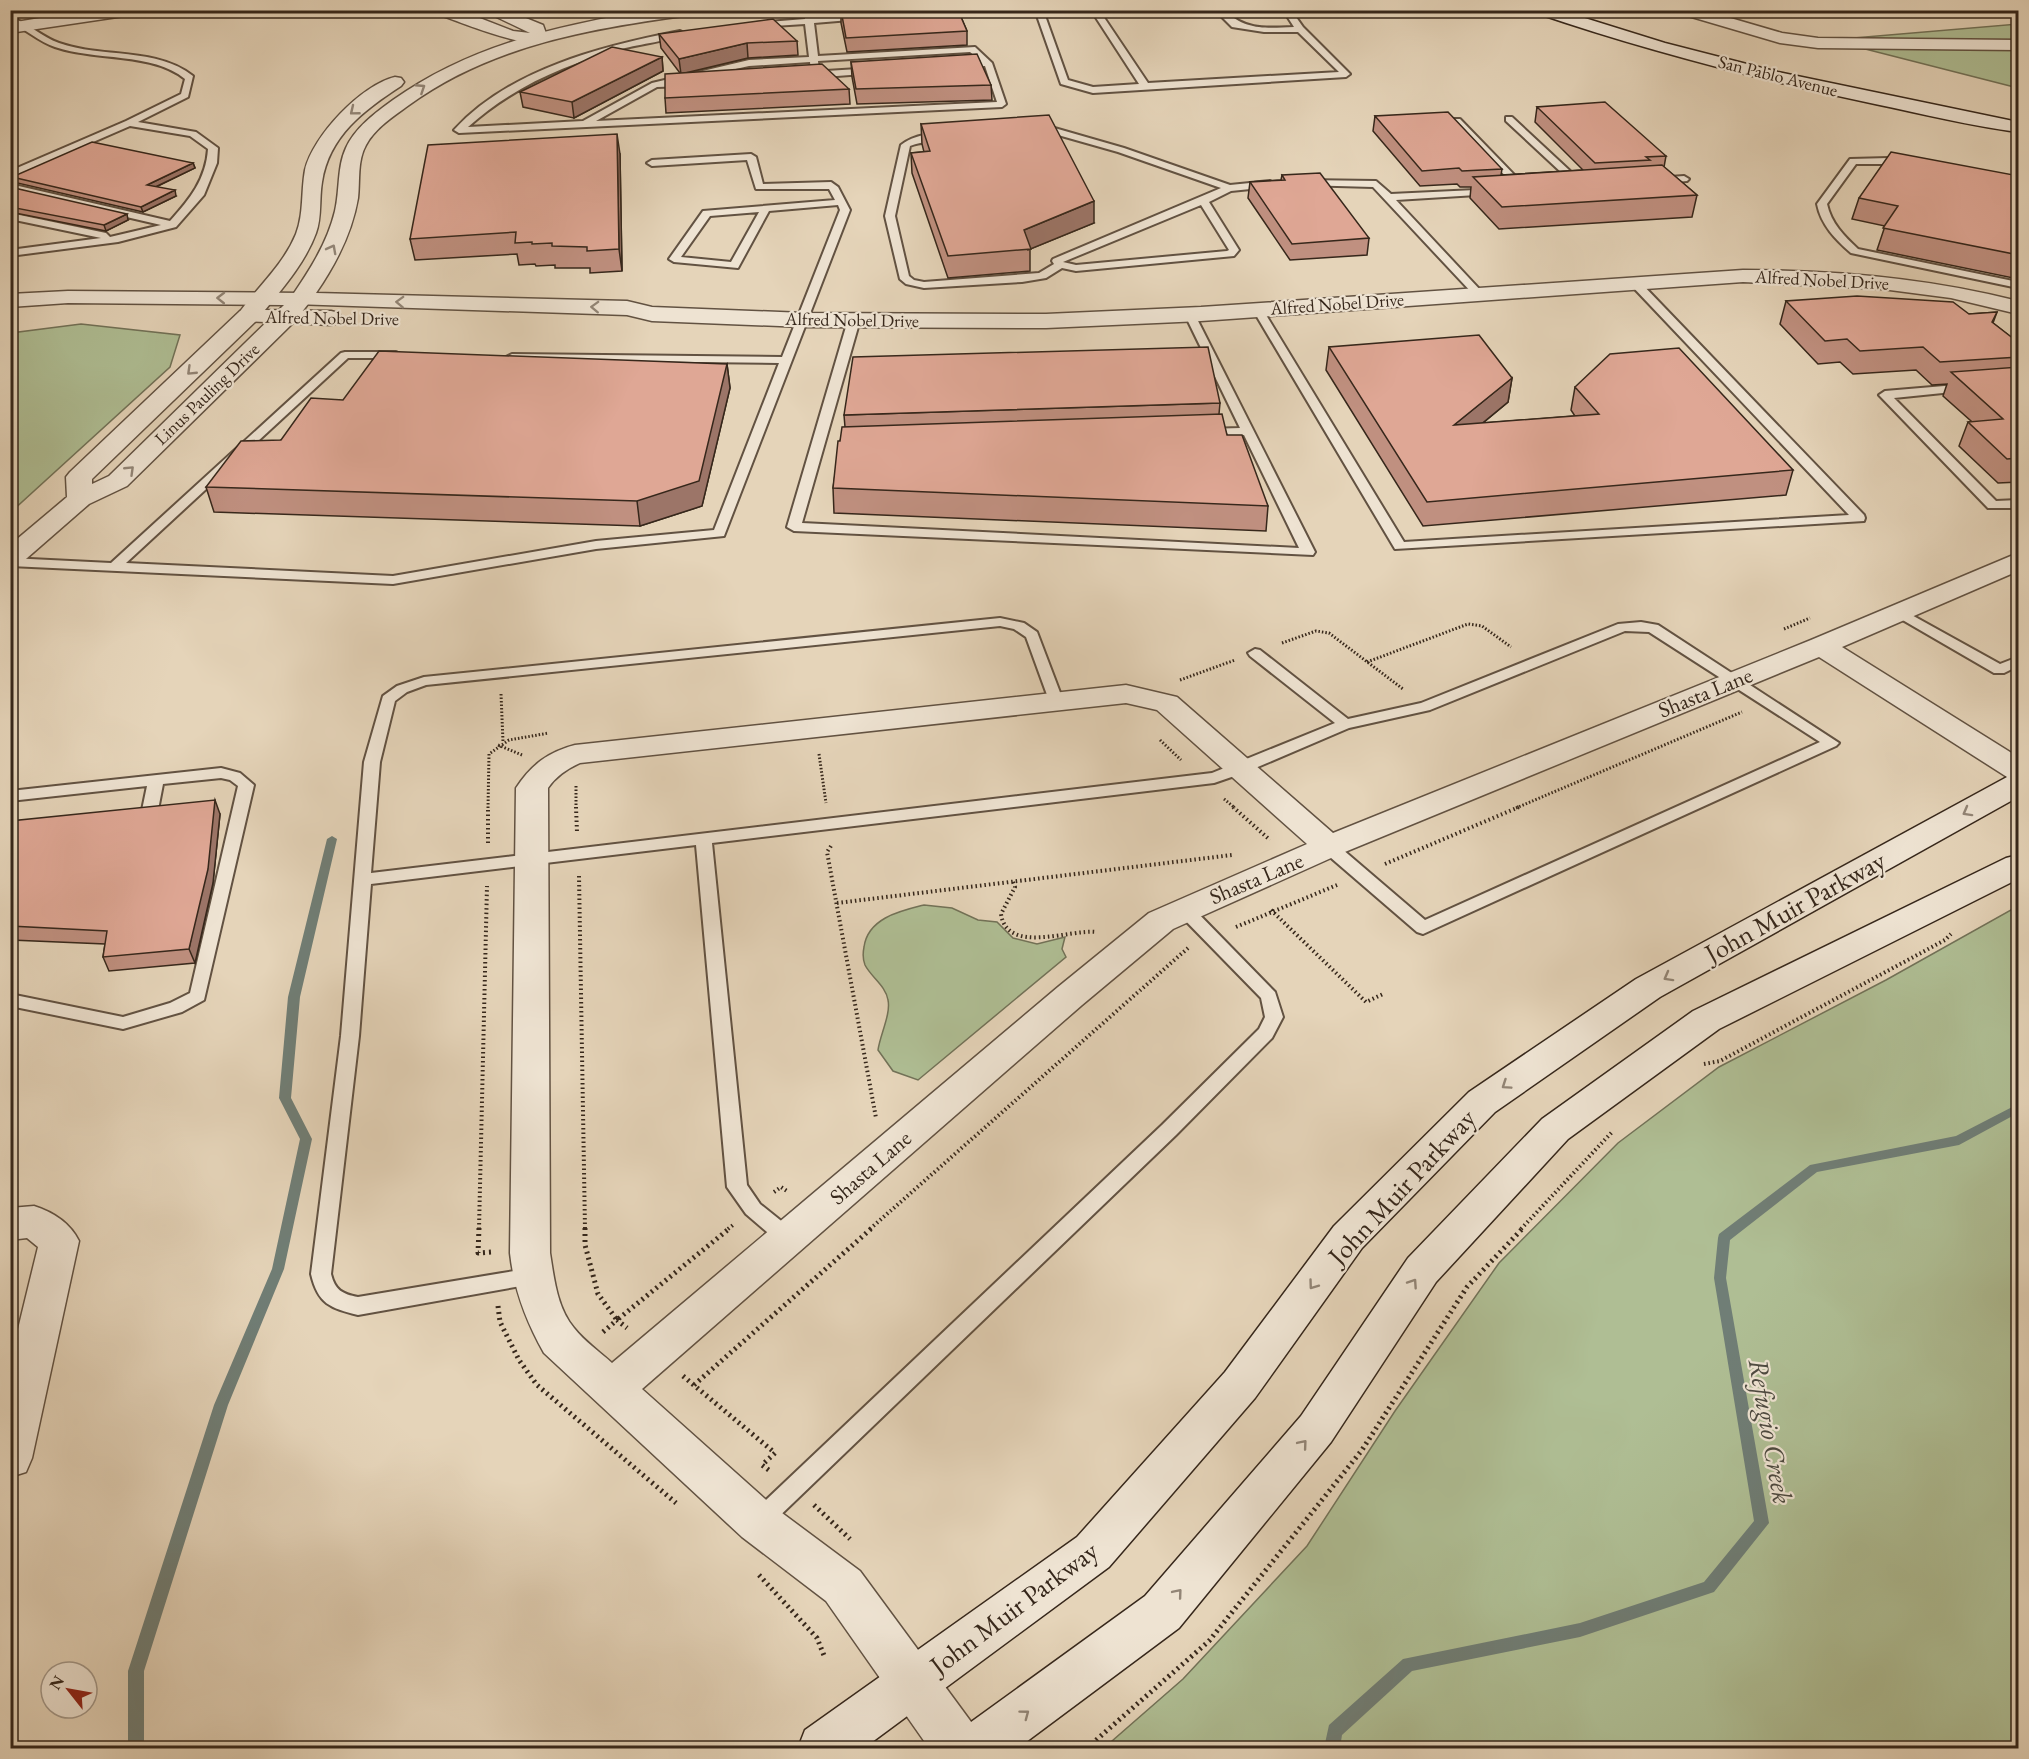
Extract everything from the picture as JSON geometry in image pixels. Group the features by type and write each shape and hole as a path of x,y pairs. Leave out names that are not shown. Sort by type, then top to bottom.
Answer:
{"street":[{"path":"14,22 60,10"},
{"path":"14,22 131,10"},
{"path":"441,10 488,25 509,35"},
{"path":"490,10 538,33"},
{"name":"Linus Pauling Drive","path":"10,561 80,499 118,481 286,317 301,299 318,276 340,234 349,195 349,168 356,145 368,129 400,102 444,74 538,33 622,10"},
{"name":"Linus Pauling Drive","path":"80,499 79,477 256,307 307,231 314,173 324,144 339,124 369,99 405,77 458,53 509,35 538,33 691,10"},
{"name":"San Pablo Avenue","path":"1542,10 1618,34 1801,82 2019,127"},
{"name":"San Pablo Avenue","path":"1586,10 1798,69 1923,99 2019,118"},
{"path":"1684,10 1780,38 1818,43 2019,45"},
{"name":"Alfred Nobel Drive","path":"10,316 94,311 256,307 301,299 627,308 652,314 804,320 1046,321 1190,315 1743,276 1809,276 1880,281 1993,300 2019,308"},
{"name":"Alfred Nobel Drive","path":"10,301 68,297 256,307 286,317 622,324 652,314"},
{"name":"Shasta Lane","path":"612,1389 1122,952 1161,921 1184,909 1241,869 1745,688 1821,646 2019,561"},
{"path":"1821,646 2019,770"},
{"path":"959,1749 843,1586 758,1522 559,1341 542,1314 532,1276 530,1253 532,788 538,777 548,767 575,754 1126,694 1167,703 1321,839"},
{"name":"John Muir Parkway","path":"823,1749 1093,1552 1240,1385 1348,1237 1482,1102 1648,988 2019,784"},
{"path":"978,1749 1162,1612 1316,1429 1422,1270 1554,1129 1706,1020 2019,866"},
{"path":"10,1224 34,1222 59,1241 10,1458"}],"lane":[{"path":"808,10 815,75"},
{"path":"1040,10 1064,82 1093,90 1346,74 1300,29 1287,10"},
{"path":"1095,10 1145,86"},
{"path":"1219,10 1235,25 1264,30 1300,29"},
{"path":"742,26 876,16"},
{"path":"10,175 129,123 185,95 190,78 179,69 158,63 59,46 14,22"},
{"path":"584,124 655,85 749,63 972,49 988,63 1002,104 459,130 493,101 564,64 634,41 687,32"},
{"path":"953,66 988,63"},
{"path":"804,75 884,70"},
{"path":"655,85 712,81"},
{"path":"1509,118 1580,185"},
{"path":"1457,121 1512,189"},
{"path":"10,253 118,239 172,225 199,195 212,163 213,148 193,134 129,123"},
{"path":"1028,132 1051,130 1121,150 1229,188"},
{"path":"961,136 917,139 906,145 890,216 904,277 910,282 924,285 1022,279 1042,276 1060,265 1076,268 1230,254 1234,250 1203,201"},
{"path":"10,561 393,580 596,544 719,532 804,320 845,210 833,187 828,184 759,187 751,157 652,163"},
{"path":"1921,167 1889,161 1853,161 1822,204 1823,212 1842,241 1856,251 2019,285"},
{"path":"1649,181 1684,179"},
{"path":"1288,183 1376,184 1478,293"},
{"path":"1060,265 1057,261 1203,201 1229,188 1276,184"},
{"path":"1569,186 1592,185"},
{"path":"10,187 172,225"},
{"path":"1389,197 1534,188"},
{"path":"766,208 734,266 674,259 706,213 766,208 842,202"},
{"path":"10,216 118,239"},
{"path":"1258,310 1400,546 1859,518 1635,283"},
{"path":"854,321 848,363 824,446 794,527 1308,552 1248,431 1201,349 1190,315"},
{"path":"114,567 345,355 405,355"},
{"path":"501,356 788,360"},
{"path":"1985,387 1885,395 1993,505 2019,504"},
{"path":"1188,433 1248,431"},
{"path":"1899,612 1999,670 2019,661"},
{"path":"532,1276 358,1306 338,1302 324,1290 321,1274 350,1036 372,762 388,699 402,688 424,681 1010,622 1024,627 1032,635 1057,703"},
{"path":"364,879 1202,779 1241,769 1345,724 1425,706 1623,627 1653,628 1831,743 1423,928 1321,839"},
{"path":"1255,653 1345,724"},
{"path":"10,796 221,773 235,776 246,785 198,996 176,1008 123,1023 10,1000"},
{"path":"149,815 156,780"},
{"path":"703,838 737,1187 753,1209 788,1238"},
{"path":"758,1522 1169,1130 1266,1033 1274,1017 1269,996 1184,909"}],"path":[{"path":"501,673 503,742"},
{"path":"1171,678 1188,685"},
{"path":"694,1385 1192,945 1747,710 1738,704 1745,688"},
{"path":"560,732 513,737 489,754 478,1253 492,1252 500,1322 519,1360 537,1385 680,1507"},
{"path":"1152,733 1276,846 1321,839"},
{"path":"807,754 830,752"},
{"path":"818,753 832,843 827,852 876,1122 885,1115"},
{"path":"576,779 585,1245 598,1294 617,1320 776,1453 762,1465 834,1522 854,1543"},
{"path":"837,903 1013,882 1241,869 1272,912 1366,1002 1383,994"},
{"path":"1013,882 1015,887 1002,905 1000,917 1003,924 1018,935 1032,939 1078,931 1101,933 1092,940"},
{"path":"1697,1065 1720,1061 1945,940 1953,932"},
{"path":"1087,1749 1209,1641 1362,1450 1467,1287 1601,1146 1619,1122"},
{"path":"617,1320 780,1187 789,1193"},
{"path":"751,1568 817,1638 825,1658"}],"green space":[{"path":"2018,24 2018,88 1830,40"},
{"path":"81,324 180,335 170,367 11,512 11,333"},
{"path":"924,905 952,908 978,920 997,922 1013,938 1037,944 1065,937 1062,949 1066,957 918,1080 893,1071 878,1050 889,1006 887,995 865,965 863,954 867,937 878,923 896,913"},
{"path":"2018,906 2018,1748 1104,1748 1183,1679 1307,1546 1395,1411 1499,1263 1618,1143 1719,1067 1886,980"}],"building":[{"path":"841,10 958,10 967,31 846,38"},
{"path":"773,19 797,41 747,43 679,59 659,34"},
{"path":"612,47 662,57 572,102 520,92"},
{"path":"977,54 991,85 856,89 851,62"},
{"path":"822,64 849,89 665,98 665,74"},
{"path":"1605,102 1666,156 1646,157 1650,160 1595,163 1537,107"},
{"path":"1448,112 1502,169 1462,171 1459,168 1422,171 1375,116"},
{"path":"1049,115 1094,201 1024,230 1031,249 948,256 911,153 930,151 921,124"},
{"path":"617,134 619,249 587,251 587,247 552,246 552,243 515,243 516,232 410,239 428,145"},
{"path":"92,142 193,163 147,185 175,190 141,207 12,177"},
{"path":"1891,152 2019,176 2019,255 1883,228 1898,206 1859,198"},
{"path":"1662,165 1697,195 1502,207 1473,177"},
{"path":"1320,173 1369,238 1292,244 1250,182 1285,180 1282,175"},
{"path":"10,187 127,214 104,225 10,207"},
{"path":"1857,296 1953,302 1969,314 1997,312 1992,322 2019,343 2019,357 1940,362 1923,347 1860,351 1847,339 1825,341 1786,301"},
{"path":"1479,335 1512,378 1454,425 1599,414 1575,387 1610,354 1679,348 1793,470 1427,502 1329,347"},
{"path":"1208,347 1220,403 844,415 853,357"},
{"path":"379,351 727,364 699,481 637,501 206,487 241,441 281,440 311,398 343,400"},
{"path":"2019,367 2019,458 2007,459 1968,422 2003,419 1951,372"},
{"path":"1222,414 1227,435 1242,435 1268,506 833,488 838,441 840,441 842,427"},
{"path":"215,800 208,869 189,949 103,957 107,931 10,926 10,821"}],"waterway":[{"path":"136,1748 136,1671 221,1405 278,1269 306,1139 285,1098 294,997 332,839"},
{"name":"Refugio Creek","path":"1332,1748 1335,1731 1408,1664 1580,1630 1709,1587 1762,1523 1720,1278 1724,1238 1814,1168 1959,1140 2018,1108"}]}
